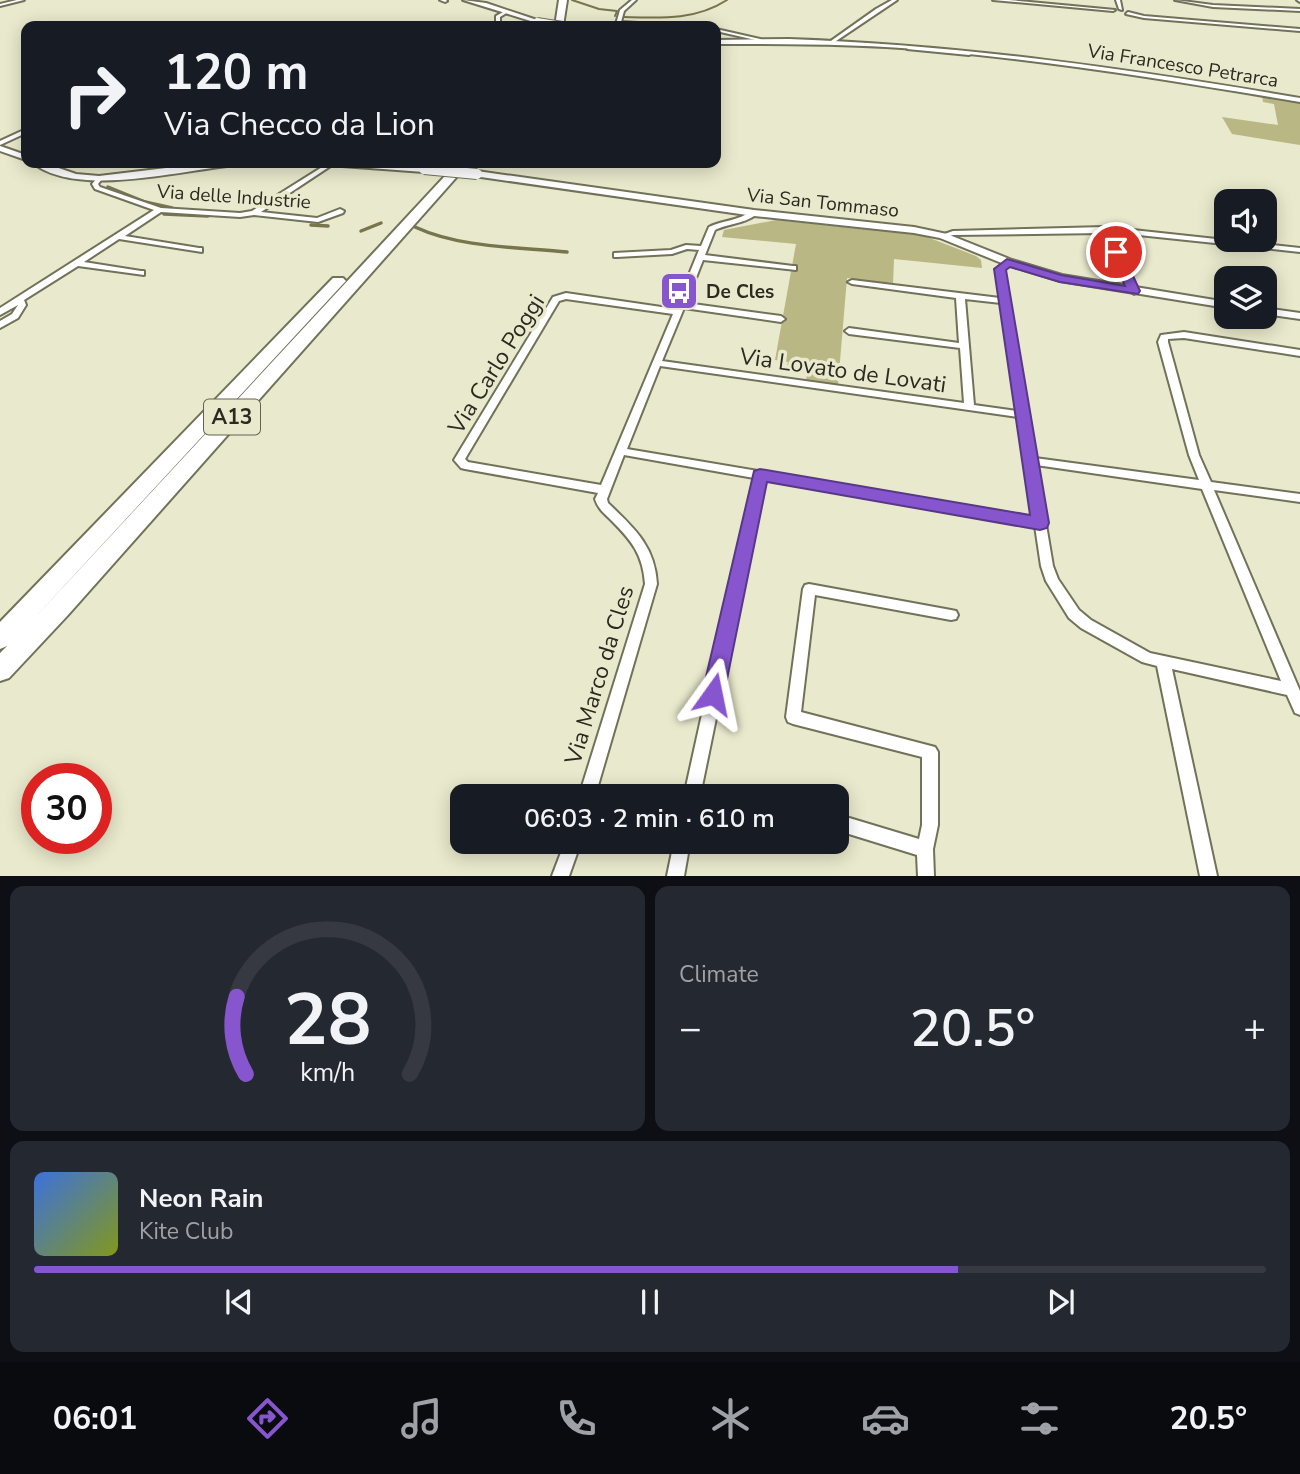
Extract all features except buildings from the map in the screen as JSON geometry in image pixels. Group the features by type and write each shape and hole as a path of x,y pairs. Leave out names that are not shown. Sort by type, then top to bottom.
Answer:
{"highway":[{"path":"552,21 554,0"},
{"path":"560,21 563,0"},
{"name":"A13","path":"0,638 444,168"},
{"name":"A13","path":"0,670 470,168"}],"street":[{"path":"0,5 22,0"},
{"path":"466,0 491,4 506,12 537,21"},
{"path":"619,21 622,10 634,0"},
{"path":"830,43 842,38 870,13 896,0"},
{"path":"848,44 847,38 867,18 896,0"},
{"path":"995,0 1113,10 1144,17 1300,27"},
{"path":"1118,0 1121,9"},
{"path":"1177,0 1213,6 1300,10"},
{"path":"1113,10 1121,9 1130,12 1128,13"},
{"path":"498,21 498,16 506,12"},
{"path":"721,31 760,40"},
{"name":"Via Francesco Petrarca","path":"721,42 760,40 975,51 1300,100"},
{"path":"0,145 21,134"},
{"path":"0,145 21,156"},
{"path":"51,168 80,178 99,179 187,168"},
{"path":"254,213 324,168"},
{"name":"Via San Tommaso","path":"410,168 470,168 754,213 914,229 943,236 953,233 1105,229 1144,231 1225,243 1300,250"},
{"name":"Via delle Industrie","path":"99,179 95,184 97,188 160,210 240,215 254,213 318,220 340,211"},
{"path":"0,312 160,210"},
{"path":"727,222 737,210"},
{"path":"605,490 712,229 727,222 747,219 754,213"},
{"path":"1105,229 1134,291"},
{"path":"943,236 1007,262 1060,278 1214,303"},
{"path":"118,237 199,250"},
{"path":"617,255 672,252 686,247 702,253 793,268"},
{"path":"1007,262 1000,269 1004,301 1049,573 1074,614 1086,624 1147,658 1291,689"},
{"path":"77,263 141,273"},
{"path":"852,282 1004,301"},
{"name":"Via Carlo Poggi","path":"605,490 465,465 459,460 556,299 566,296 679,308"},
{"path":"960,296 969,407"},
{"path":"0,325 15,316 22,305 20,300"},
{"path":"679,308 781,318"},
{"path":"1277,313 1300,316"},
{"path":"849,331 965,346"},
{"path":"1299,355 1184,335 1164,337 1163,342 1206,485 1300,708"},
{"name":"Via Lovato de Lovati","path":"657,363 1024,415"},
{"path":"620,451 1040,523"},
{"path":"1032,461 1300,498"},
{"path":"695,784 760,475"},
{"name":"Via Marco da Cles","path":"591,784 651,584 652,567 642,546 603,505 605,490"},
{"path":"926,876 925,849 930,825 930,752 793,717 809,589 951,615"},
{"path":"1163,662 1209,876"},
{"path":"849,826 925,849"},
{"path":"560,876 568,854"},
{"path":"675,876 680,854"}],"shaded area":[{"path":"1262,95 1300,101 1300,145 1232,134 1222,117 1278,125 1274,104 1263,102"},
{"path":"776,220 922,235 976,256 981,260 982,268 894,259 893,284 847,278 838,385 806,381 807,373 786,370 788,362 775,360 796,244 722,237 724,230"}],"waterway":[{"path":"572,0 599,9 617,11 615,16"},
{"path":"622,17 663,18 689,15 715,7 727,0"},
{"path":"108,187 145,202 172,208"},
{"path":"164,214 208,216"},
{"path":"361,231 381,223"},
{"path":"311,225 328,226"},
{"path":"415,227 470,243 567,252"}],"place":[{"name":"De Cles","path":"679,291"}],"route":[{"path":"713,694 760,475 1040,523 1000,269 1007,262 1060,278 1134,291 1116,252"}]}
